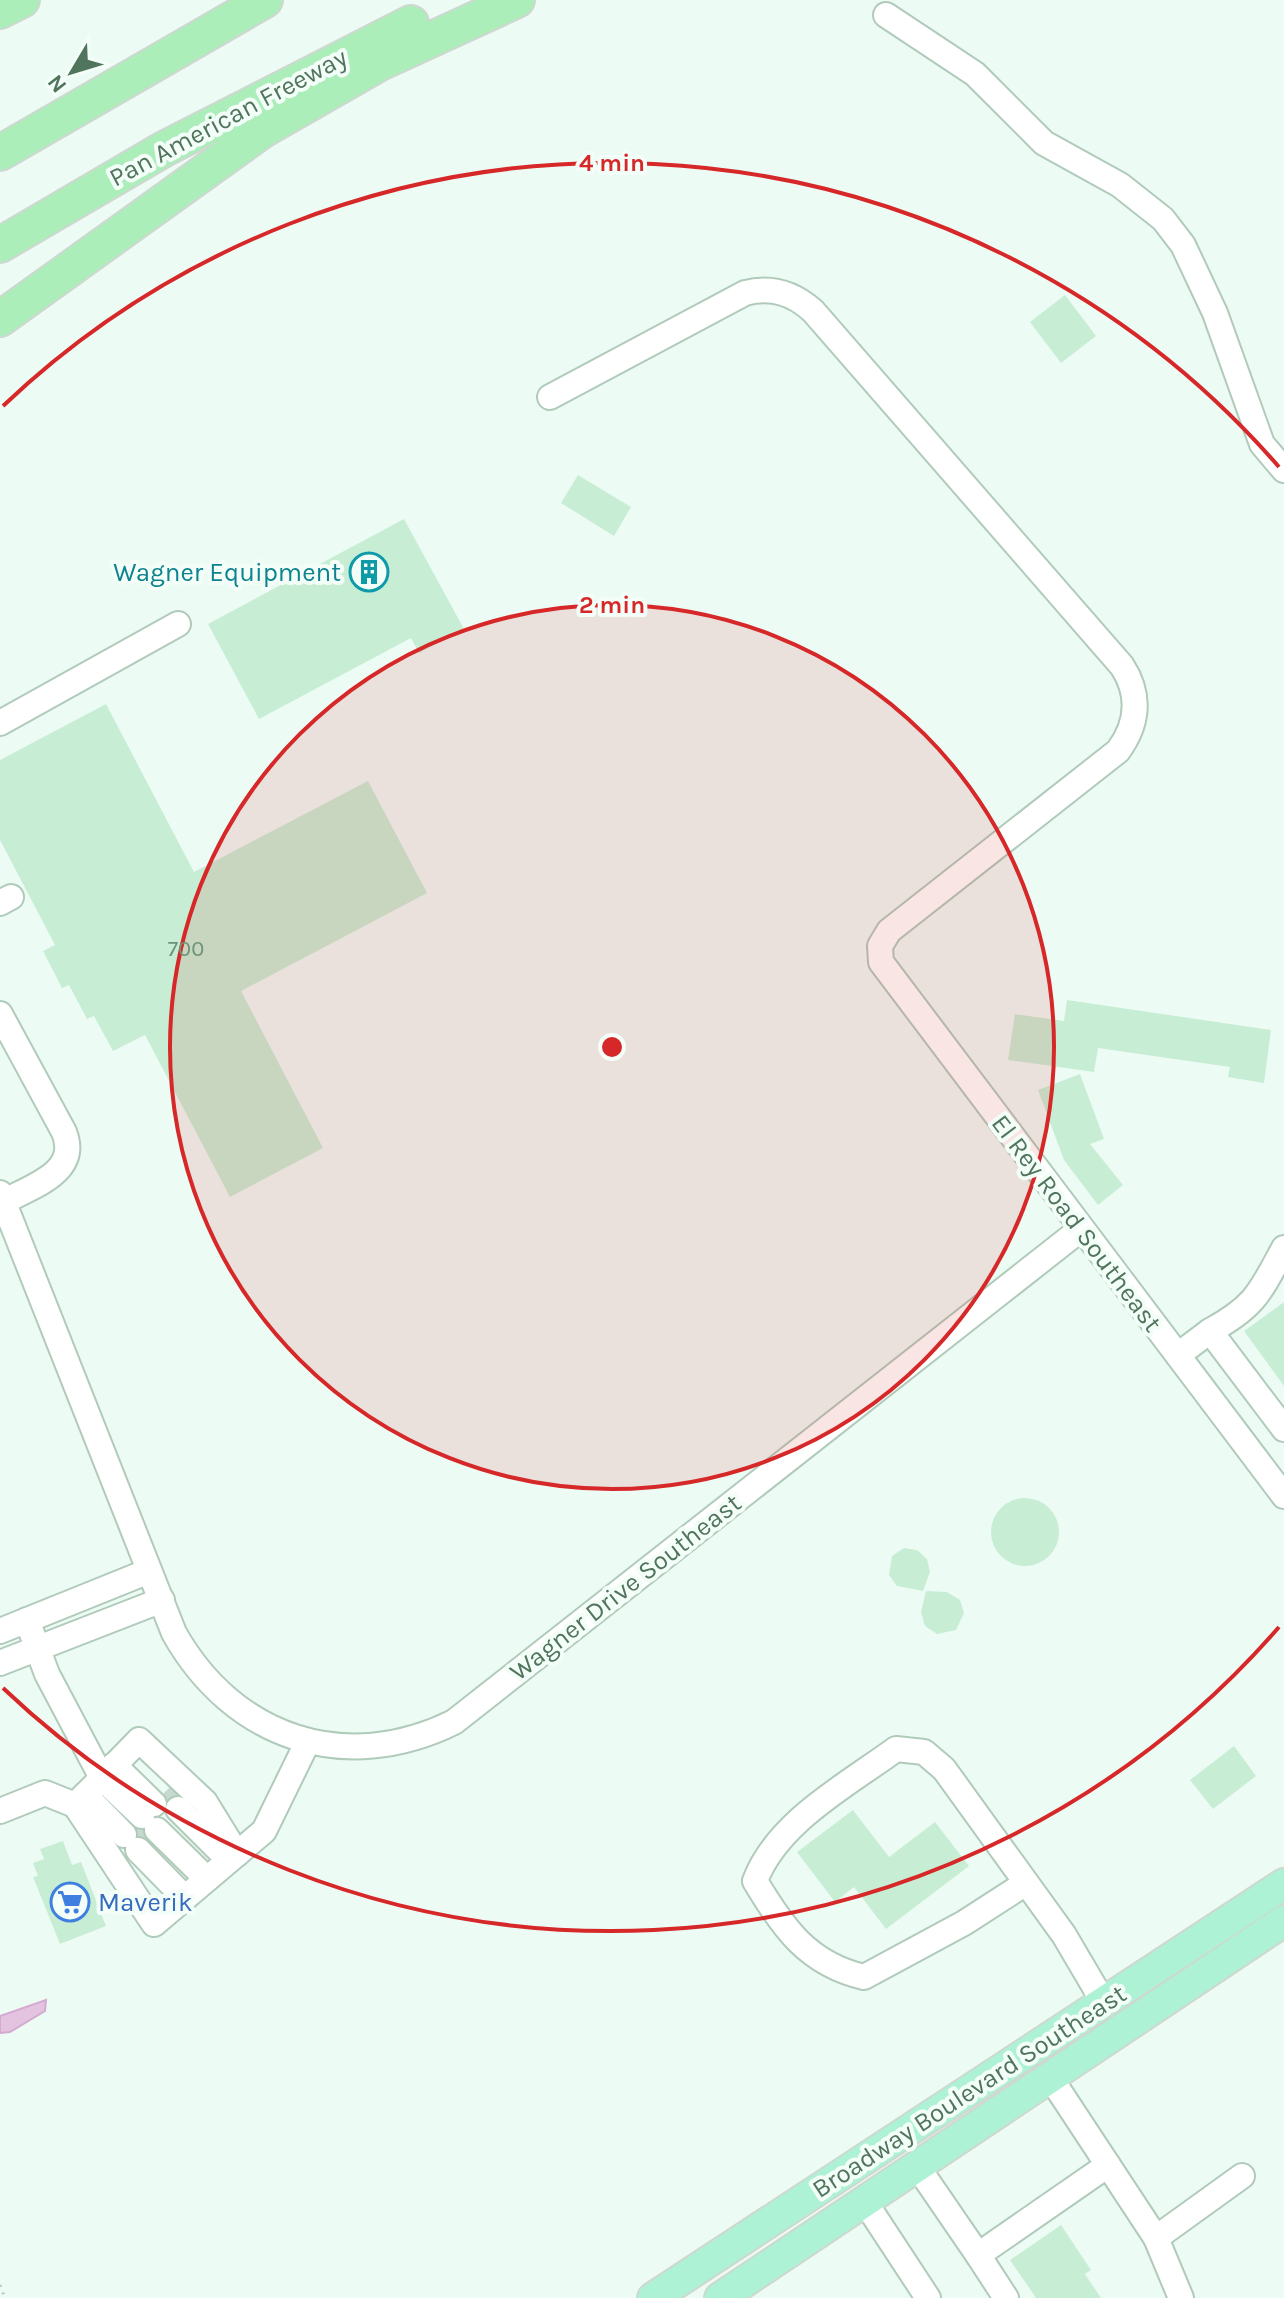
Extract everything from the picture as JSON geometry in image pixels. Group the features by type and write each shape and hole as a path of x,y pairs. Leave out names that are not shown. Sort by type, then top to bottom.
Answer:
{"highway":[{"path":"0,11 22,0"},
{"path":"0,153 265,0"},
{"name":"Pan American Freeway","path":"0,245 266,94 462,0"},
{"path":"0,319 263,130 380,63 517,0"}],"main road":[{"name":"Broadway Boulevard Southeast","path":"653,2298 1284,1884"},
{"name":"Broadway Boulevard Southeast","path":"720,2298 1284,1921"}],"street":[{"path":"886,15 975,74 1044,143 1120,185 1163,219 1183,245 1215,313 1262,444 1284,470"},
{"name":"El Rey Road Southeast","path":"550,397 745,293 770,290 794,296 833,335 1128,676 1135,697 1134,718 1118,751 889,931 880,946 885,969 1284,1496"},
{"path":"0,723 178,624"},
{"path":"0,1014 64,1132 68,1148 65,1163 56,1174 2,1197"},
{"name":"Wagner Drive Southeast","path":"2,1197 149,1571 185,1652 213,1687 257,1721 308,1741 351,1747 394,1743 454,1722 1081,1229"},
{"path":"1178,1355 1210,1331 1241,1314 1258,1297 1284,1248"},
{"path":"1210,1331 1284,1429 1252,1454"},
{"path":"0,1631 149,1571"},
{"path":"0,1663 162,1600"},
{"path":"27,1620 47,1674 99,1781 154,1924 264,1831 308,1741"},
{"path":"0,1811 45,1793 99,1781 139,1740 205,1802 212,1875"},
{"path":"1026,1883 964,1923 864,1977 837,1971 805,1951 781,1924 755,1881 765,1855 813,1810 896,1749 924,1752 944,1769 1064,1935 1104,2003"},
{"path":"99,1781 212,1875"},
{"path":"99,1781 212,1875"},
{"path":"1198,1939 1216,1966"},
{"path":"1050,2077 1156,2238 1181,2298"},
{"path":"978,2255 1108,2165"},
{"path":"917,2166 1006,2298"},
{"path":"1156,2238 1242,2176"},
{"path":"865,2202 928,2298"}],"path":[{"path":"0,2285 5,2298"}],"shaded area":[{"path":"46,2000 45,2011 10,2032 0,2033 0,2016"}],"building":[{"path":"1065,295 1096,336 1061,363 1030,322"},
{"path":"578,475 631,507 614,536 561,503"},
{"name":"Wagner Equipment","path":"404,519 464,629 419,653 411,638 259,719 208,624"},
{"path":"106,704 194,872 368,781 427,893 241,991 323,1148 230,1197 145,1035 113,1051 94,1016 87,1019 69,985 62,988 43,951 55,945 0,840 0,760"},
{"path":"1067,1000 1271,1030 1264,1083 1228,1077 1230,1067 1098,1048 1094,1072 1008,1060 1015,1014 1064,1021"},
{"path":"1080,1074 1104,1139 1090,1144 1123,1185 1098,1205 1064,1160 1038,1090"},
{"path":"1284,1302 1284,1386 1244,1331"},
{"path":"1025,1498 1049,1508 1059,1532 1049,1556 1025,1566 1001,1556 991,1532 1001,1508"},
{"path":"904,1548 917,1550 927,1559 930,1572 923,1591 897,1586 889,1575 892,1556"},
{"path":"926,1591 947,1592 960,1600 964,1613 956,1630 937,1634 925,1626 921,1612"},
{"path":"1234,1746 1256,1776 1213,1809 1190,1780"},
{"path":"853,1810 889,1857 935,1822 969,1866 886,1929 854,1887 835,1902 797,1852"},
{"name":"Maverik","path":"63,1841 72,1865 81,1862 106,1926 60,1944 33,1877 38,1876 33,1863 44,1859 40,1849"},
{"path":"1061,2225 1091,2270 1085,2274 1101,2298 1036,2298 1010,2260"}],"tunnel":[{"path":"163,1794 178,1809"},
{"path":"132,1826 147,1841"}],"place":[{"name":"Wagner Equipment","path":"369,572"},
{"name":"Maverik","path":"70,1902"}]}
